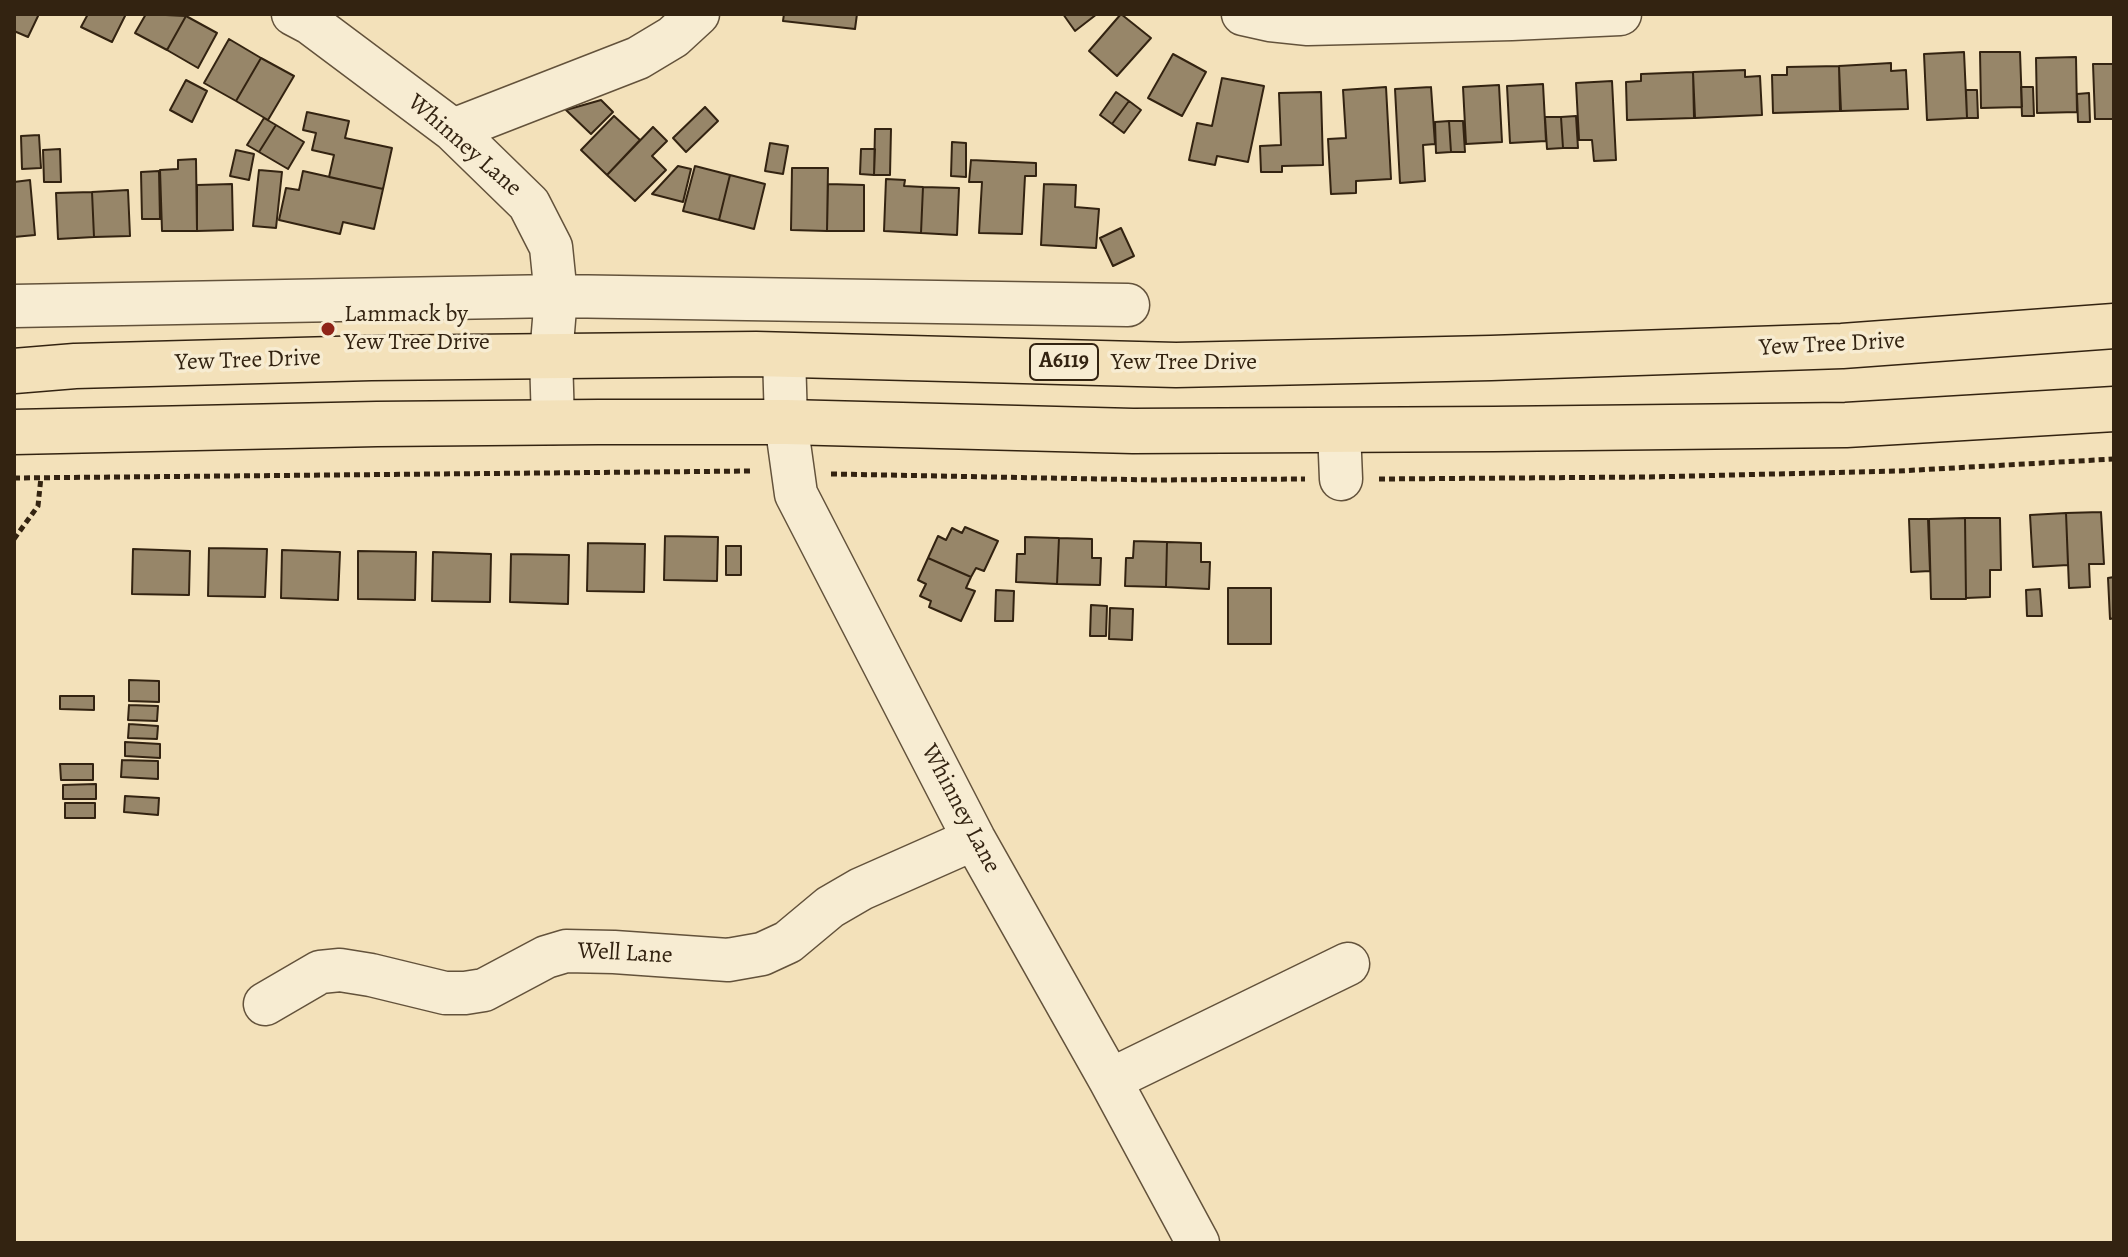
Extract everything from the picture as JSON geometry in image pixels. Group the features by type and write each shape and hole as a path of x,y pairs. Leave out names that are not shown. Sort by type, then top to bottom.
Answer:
{"highway":[{"name":"Yew Tree Drive","path":"14,371 75,366 551,356 784,355 1176,365 1842,346 2114,326"},
{"path":"14,432 377,424 786,422 1133,431 1846,425 2114,409"}],"street":[{"name":"Whinney Lane","path":"293,14 310,23 453,130 529,204 551,247 556,296 551,356 553,423"},
{"path":"453,130 638,58 673,37 698,14"},
{"path":"1243,14 1308,24 1620,14"},
{"path":"14,306 556,296 1128,305"},
{"name":"Whinney Lane","path":"784,355 786,422 796,494 974,839 1198,1243"},
{"path":"1339,430 1341,479"},
{"name":"Well Lane","path":"265,1004 320,972 340,970 445,993 465,993 484,990 546,957 566,951 728,960 762,954 788,942 830,907 861,889 974,839"},
{"path":"1110,1080 1348,964"}],"path":[{"path":"14,478 736,470 1155,480 1649,477 1899,471 2114,459"},
{"path":"14,539 38,506 41,477"}],"building":[{"path":"15,14 39,14 28,37 14,31"},
{"path":"88,14 126,14 112,42 81,27"},
{"path":"146,14 186,16 167,50 135,33"},
{"path":"784,14 857,14 855,29 783,21"},
{"path":"1063,14 1097,14 1075,31"},
{"path":"1121,14 1151,38 1117,76 1089,51"},
{"path":"186,16 217,33 198,68 167,50"},
{"path":"229,39 261,58 236,101 204,83"},
{"path":"1964,52 1967,118 1927,120 1924,54"},
{"path":"1980,52 2020,52 2022,107 1981,108"},
{"path":"1173,54 1206,72 1182,116 1148,98"},
{"path":"2076,57 2077,112 2037,113 2036,58"},
{"path":"261,58 294,76 268,120 236,101"},
{"path":"1891,63 1891,71 1906,70 1908,109 1841,111 1839,66"},
{"path":"2093,64 2114,64 2114,119 2095,119"},
{"path":"1839,66 1840,111 1773,113 1772,75 1787,75 1787,67"},
{"path":"1745,70 1745,77 1760,76 1762,115 1695,118 1693,72"},
{"path":"1693,72 1694,118 1627,120 1626,82 1641,81 1641,74"},
{"path":"1222,78 1264,86 1248,162 1217,156 1215,165 1189,160 1197,123 1212,126"},
{"path":"186,80 207,91 192,122 170,110"},
{"path":"1612,81 1616,160 1594,161 1592,140 1579,140 1576,83"},
{"path":"1543,84 1546,141 1510,143 1507,86"},
{"path":"1499,85 1502,142 1466,144 1463,87"},
{"path":"1386,87 1391,179 1356,181 1356,193 1331,194 1328,139 1346,138 1343,90"},
{"path":"1431,87 1435,144 1423,145 1425,181 1400,183 1395,89"},
{"path":"2021,87 2033,87 2034,116 2022,116"},
{"path":"1966,90 1977,90 1978,118 1967,118"},
{"path":"1116,92 1129,101 1112,124 1100,115"},
{"path":"1321,92 1323,165 1282,166 1282,172 1261,172 1260,146 1281,145 1279,93"},
{"path":"2089,93 2090,122 2078,122 2077,94"},
{"path":"601,100 613,112 591,134 566,110"},
{"path":"1129,101 1141,110 1124,133 1112,124"},
{"path":"705,107 718,121 686,152 673,138"},
{"path":"307,112 349,121 345,138 392,148 383,189 329,177 334,155 312,150 316,133 303,130"},
{"path":"614,116 640,140 607,175 581,150"},
{"path":"1576,116 1578,148 1563,148 1561,117"},
{"path":"1545,117 1561,117 1563,148 1547,149"},
{"path":"264,118 276,125 259,152 247,145"},
{"path":"1449,121 1451,152 1436,153 1435,122"},
{"path":"1449,121 1463,121 1465,152 1451,152"},
{"path":"276,125 304,142 288,169 259,152"},
{"path":"653,127 667,141 652,156 666,170 635,201 607,175"},
{"path":"875,129 891,129 890,175 874,175"},
{"path":"39,135 41,168 22,169 21,136"},
{"path":"952,142 966,143 966,177 951,176"},
{"path":"770,143 788,146 783,174 765,171"},
{"path":"60,149 61,182 44,182 43,150"},
{"path":"861,149 875,149 874,175 860,174"},
{"path":"236,150 254,154 249,180 230,176"},
{"path":"196,159 197,231 162,231 160,170 178,169 178,160"},
{"path":"971,160 1036,163 1036,176 1025,176 1022,234 979,233 982,182 969,182"},
{"path":"678,166 691,169 683,202 652,194"},
{"path":"695,166 730,175 719,220 683,211"},
{"path":"792,168 828,168 827,231 791,230"},
{"path":"259,170 282,172 276,228 253,226"},
{"path":"159,171 160,219 142,219 141,172"},
{"path":"303,171 383,189 374,229 343,222 340,234 279,220 286,188 299,190"},
{"path":"730,175 765,184 754,229 719,220"},
{"path":"886,179 905,180 904,186 923,187 921,233 884,231"},
{"path":"30,180 35,235 14,237 14,182"},
{"path":"232,184 233,230 197,231 197,185"},
{"path":"828,184 864,185 864,231 827,231"},
{"path":"1044,184 1076,185 1075,207 1099,209 1096,248 1041,245"},
{"path":"923,187 959,188 957,235 921,233"},
{"path":"128,190 130,236 94,237 92,192"},
{"path":"92,192 94,237 58,239 56,193"},
{"path":"1121,228 1134,256 1113,266 1100,238"},
{"path":"2101,512 2104,564 2089,564 2090,587 2069,588 2066,513"},
{"path":"2066,513 2068,565 2033,567 2030,515"},
{"path":"1965,518 1966,599 1931,599 1929,519"},
{"path":"1965,518 2000,518 2001,570 1990,570 1990,597 1966,598"},
{"path":"1909,519 1928,519 1930,571 1911,572"},
{"path":"965,527 998,541 984,571 976,568 971,577 928,558 938,536 946,540 952,528 962,533"},
{"path":"665,536 718,537 717,581 664,580"},
{"path":"1025,537 1059,538 1057,584 1016,582 1017,554 1025,554"},
{"path":"1059,538 1092,539 1092,558 1101,558 1100,585 1057,584"},
{"path":"1134,541 1167,542 1166,587 1125,586 1126,558 1133,558"},
{"path":"1167,542 1201,543 1201,562 1210,562 1209,589 1166,587"},
{"path":"588,543 645,544 644,592 587,591"},
{"path":"726,546 741,546 741,575 726,575"},
{"path":"209,548 267,549 265,597 208,596"},
{"path":"133,549 190,551 189,595 132,594"},
{"path":"282,550 340,552 338,600 281,598"},
{"path":"358,551 416,552 415,600 358,599"},
{"path":"433,552 491,554 490,602 432,601"},
{"path":"511,554 569,555 568,604 510,602"},
{"path":"928,558 971,577 966,588 975,591 961,621 929,607 931,601 920,596 926,584 918,580"},
{"path":"2114,577 2114,618 2110,619 2108,578"},
{"path":"1228,588 1271,588 1271,644 1228,644"},
{"path":"2040,589 2042,616 2027,616 2026,590"},
{"path":"996,590 1014,591 1013,621 995,621"},
{"path":"1091,605 1107,606 1106,636 1090,636"},
{"path":"1110,608 1133,609 1132,640 1109,639"},
{"path":"129,680 159,681 159,702 129,701"},
{"path":"60,696 94,696 94,710 60,709"},
{"path":"129,705 158,706 157,721 128,720"},
{"path":"129,724 158,726 157,739 128,738"},
{"path":"125,742 160,744 160,758 125,756"},
{"path":"122,760 158,761 158,779 121,777"},
{"path":"60,764 93,764 93,780 61,780"},
{"path":"96,784 96,799 63,799 63,785"},
{"path":"125,796 159,798 158,815 124,812"},
{"path":"65,803 95,803 95,818 65,818"}],"place":[{"name":"Lammack by Yew Tree Drive","path":"328,329"}]}
